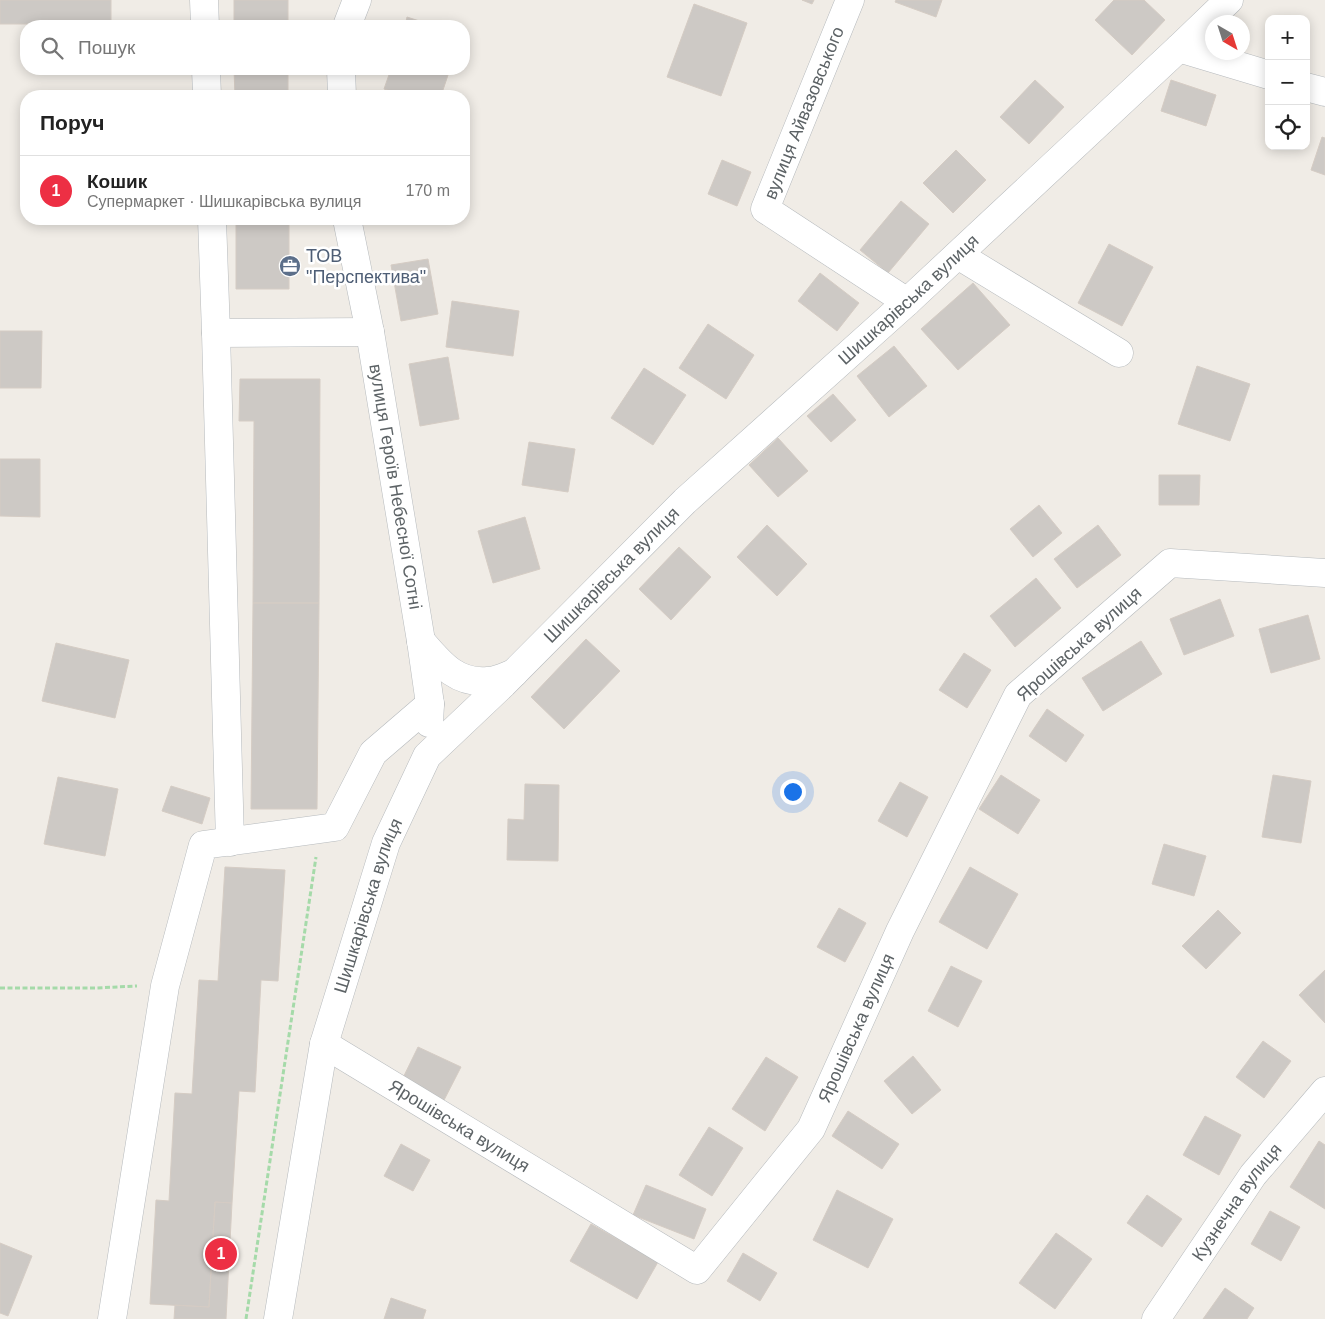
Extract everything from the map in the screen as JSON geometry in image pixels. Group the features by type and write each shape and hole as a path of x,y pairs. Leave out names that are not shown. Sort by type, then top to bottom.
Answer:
{"street":[{"path":"204,0 205,20"},
{"path":"349,20 357,0"},
{"name":"вулиця Айвазовського","path":"850,0 765,209 907,302"},
{"name":"Шишкарівська вулиця","path":"278,1319 324,1044 386,843 427,756 514,673 685,500 907,302 1229,0"},
{"path":"1179,48 1265,74"},
{"path":"206,75 208,90"},
{"path":"341,75 342,90"},
{"path":"1310,88 1325,92"},
{"path":"212,225 230,842"},
{"name":"вулиця Героїв Небесної Сотні","path":"348,225 370,332 422,641 430,704 427,756"},
{"path":"958,255 1119,353"},
{"path":"216,334 370,332"},
{"name":"Ярошівська вулиця","path":"324,1044 697,1270 811,1129 900,931 1018,695 1170,563 1325,573"},
{"path":"422,641 441,665 454,674 471,680 489,682 514,673"},
{"path":"112,1319 165,986 203,845 335,827 373,752 430,704"},
{"name":"Кузнечна вулиця","path":"1156,1319 1253,1174 1325,1091"}],"path":[{"path":"246,1319 321,829"},
{"path":"0,988 138,986"}],"building":[{"path":"0,0 111,0 111,20 20,20 20,24 0,24"},
{"path":"234,0 288,0 288,20 234,20"},
{"path":"802,0 814,0 812,4"},
{"path":"896,0 942,0 936,17 895,2"},
{"path":"1114,0 1144,0 1165,20 1132,55 1095,20"},
{"path":"694,4 747,23 721,96 667,77"},
{"path":"234,75 288,75 288,90 235,90"},
{"path":"389,75 448,75 443,90 384,89"},
{"path":"1035,80 1064,107 1029,144 1000,117"},
{"path":"1171,80 1216,95 1206,126 1161,111"},
{"path":"1322,137 1325,138 1325,175 1311,170"},
{"path":"956,150 986,180 953,213 923,183"},
{"path":"722,160 751,172 737,206 708,194"},
{"path":"901,201 929,224 888,273 860,250"},
{"path":"236,225 289,225 289,289 236,289"},
{"path":"1109,244 1153,267 1122,326 1078,303"},
{"path":"428,259 438,314 401,321 391,265"},
{"path":"820,273 859,303 837,331 798,301"},
{"path":"973,283 1010,325 958,370 921,329"},
{"path":"452,301 519,311 513,356 446,347"},
{"path":"708,324 754,355 726,399 679,368"},
{"path":"0,331 42,331 41,388 0,388"},
{"path":"894,346 927,386 889,417 857,376"},
{"path":"448,357 459,419 420,426 409,364"},
{"path":"1197,366 1250,384 1230,441 1178,424"},
{"path":"644,368 686,395 653,445 611,418"},
{"path":"240,379 320,379 319,603 253,603 254,421 239,421"},
{"path":"833,394 856,420 831,442 807,416"},
{"path":"778,438 808,471 778,497 749,465"},
{"path":"529,442 575,449 568,492 522,485"},
{"path":"0,459 40,459 40,517 0,516"},
{"path":"1159,475 1200,475 1199,505 1159,505"},
{"path":"1039,505 1062,533 1033,557 1010,529"},
{"path":"525,517 540,569 493,583 478,531"},
{"path":"767,525 807,564 777,596 737,557"},
{"path":"1098,525 1121,555 1077,588 1054,559"},
{"path":"679,547 711,577 671,620 639,589"},
{"path":"1036,578 1061,608 1015,647 990,616"},
{"path":"1220,599 1234,636 1184,655 1170,619"},
{"path":"253,603 319,603 317,809 251,809"},
{"path":"1308,615 1320,659 1271,673 1259,629"},
{"path":"586,639 620,671 564,729 531,697"},
{"path":"1141,641 1162,674 1103,711 1082,678"},
{"path":"56,643 129,660 115,718 42,701"},
{"path":"964,653 991,670 967,708 939,690"},
{"path":"1047,709 1084,735 1066,762 1029,736"},
{"path":"1001,775 1040,800 1018,834 979,809"},
{"path":"1273,775 1311,781 1301,843 1262,837"},
{"path":"58,777 118,789 105,856 44,844"},
{"path":"900,782 928,797 907,837 878,821"},
{"path":"525,784 559,785 558,861 507,860 508,819 524,820"},
{"path":"171,786 210,798 202,824 162,811"},
{"path":"1164,844 1206,856 1194,896 1152,884"},
{"path":"225,867 285,870 278,981 261,980 255,1092 239,1091 232,1203 215,1202 209,1307 150,1304 156,1200 169,1201 175,1093 192,1094 199,980 218,981"},
{"path":"970,867 1018,894 987,949 939,922"},
{"path":"839,908 866,923 845,962 817,947"},
{"path":"1218,910 1241,933 1206,969 1182,946"},
{"path":"951,966 982,981 958,1027 928,1011"},
{"path":"1325,970 1325,1023 1299,995"},
{"path":"1263,1041 1291,1061 1264,1098 1236,1077"},
{"path":"418,1047 461,1067 441,1106 399,1086"},
{"path":"913,1056 941,1090 912,1114 884,1081"},
{"path":"766,1057 798,1077 765,1131 732,1109"},
{"path":"848,1111 899,1144 882,1169 832,1136"},
{"path":"1205,1116 1241,1135 1219,1175 1183,1155"},
{"path":"709,1127 743,1148 712,1196 679,1175"},
{"path":"1319,1141 1325,1145 1325,1209 1290,1187"},
{"path":"401,1144 430,1160 413,1191 384,1176"},
{"path":"646,1185 706,1209 694,1239 633,1215"},
{"path":"837,1190 893,1219 868,1268 813,1240"},
{"path":"1147,1195 1182,1219 1162,1247 1127,1223"},
{"path":"215,1202 232,1203 226,1319 174,1319 175,1305 209,1307"},
{"path":"1270,1211 1300,1227 1281,1261 1251,1244"},
{"path":"591,1224 658,1262 637,1299 570,1261"},
{"path":"1056,1233 1092,1259 1055,1309 1019,1283"},
{"path":"0,1243 32,1256 8,1316 0,1313"},
{"path":"743,1253 777,1273 760,1301 727,1281"},
{"path":"1225,1288 1254,1308 1247,1319 1203,1319"},
{"path":"391,1298 426,1310 423,1319 384,1319"}],"place":[{"name":"ТОВ \"Перспектива\"","path":"290,266"},
{"name":"Кошик","path":"221,1254"}]}
